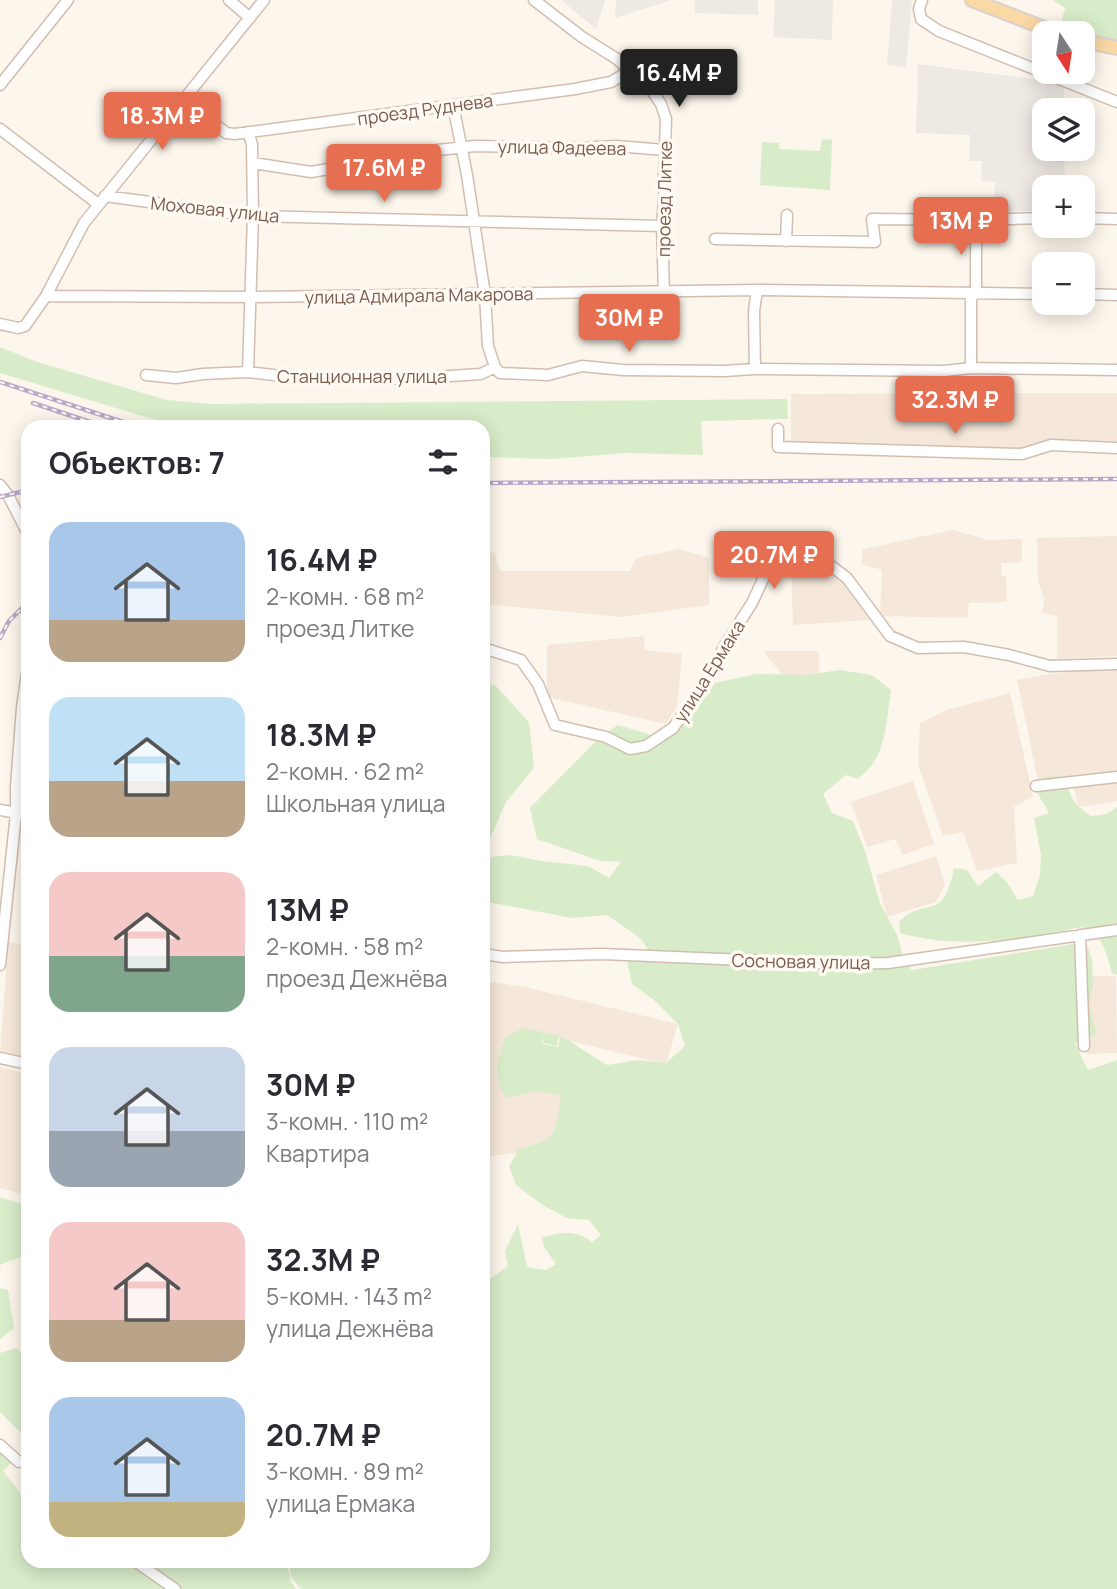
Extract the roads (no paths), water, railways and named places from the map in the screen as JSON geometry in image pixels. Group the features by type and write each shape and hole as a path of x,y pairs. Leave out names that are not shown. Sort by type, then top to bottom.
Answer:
{"main road":[{"path":"972,0 1032,23"},
{"path":"1096,44 1117,48"}],"street":[{"path":"0,85 68,0"},
{"path":"229,0 250,18"},
{"path":"0,324 18,328 25,326 46,296 65,256 101,200 264,0"},
{"name":"проезд Литке","path":"534,0 625,66 650,88 661,104 666,119 662,226 664,293"},
{"path":"922,0 919,9 921,19 939,31 1117,102"},
{"path":"610,55 615,66 611,82"},
{"name":"проезд Руднева","path":"185,100 226,133 248,132 611,82 632,74"},
{"path":"453,105 485,295 488,346 495,367"},
{"path":"0,129 101,200"},
{"path":"248,132 253,163 248,372"},
{"name":"улица Фадеева","path":"253,163 311,172 462,146 616,146 665,150"},
{"name":"Моховая улица","path":"101,200 253,216 662,226"},
{"path":"786,241 787,215"},
{"path":"715,239 875,242 872,219 1032,218"},
{"path":"1095,218 1117,219"},
{"path":"971,368 976,220"},
{"path":"755,369 754,311 757,290"},
{"name":"улица Адмирала Макарова","path":"46,296 249,297 757,290 1032,294"},
{"path":"1095,295 1117,295"},
{"name":"Станционная улица","path":"146,375 176,378 248,372 291,377 402,379 481,374 495,367 500,373 555,374 583,366 623,370 724,371 944,371 971,368 1117,370"},
{"path":"778,429 778,447 1022,454 1051,445 1117,448"},
{"path":"0,485 21,520"},
{"name":"улица Ермака","path":"490,650 521,660 538,684 555,725 606,737 630,749 646,746 673,728 706,681 752,603 772,560 794,547 818,556 847,578 890,636 918,648 964,647 1050,666 1117,664"},
{"path":"0,965 16,814 21,721"},
{"path":"1036,786 1117,777"},
{"path":"0,810 21,814"},
{"name":"Сосновая улица","path":"490,955 602,954 841,964 888,963 1117,930"},
{"path":"1080,935 1084,1046"},
{"path":"0,1058 21,1062"},
{"path":"0,1445 19,1462"},
{"path":"145,1568 175,1589"}],"railway":[{"path":"0,382 117,420"},
{"path":"33,403 84,420"},
{"path":"490,483 1117,479"},
{"path":"0,497 21,492"},
{"path":"0,638 9,621 21,609"}]}
